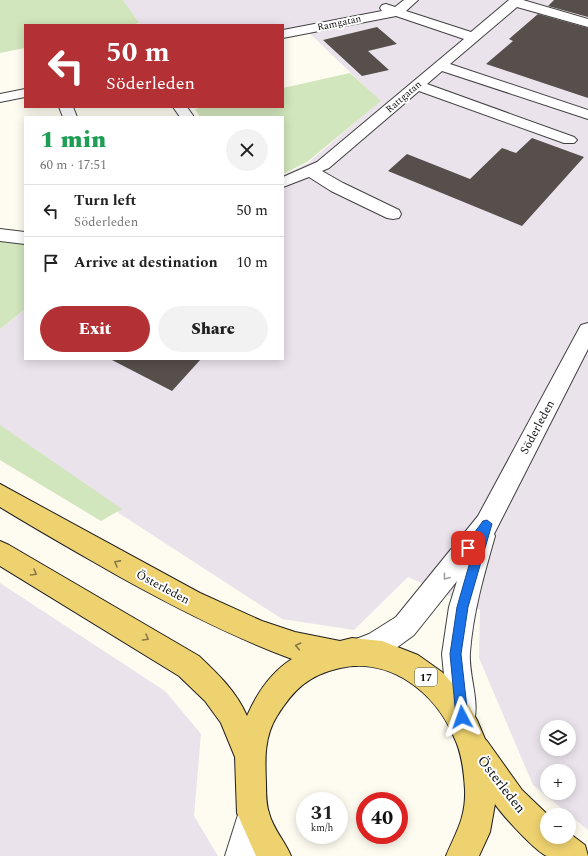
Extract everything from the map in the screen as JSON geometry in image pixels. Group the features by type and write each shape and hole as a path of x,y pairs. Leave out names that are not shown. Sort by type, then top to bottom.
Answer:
{"main road":[{"name":"Österleden","path":"0,494 50,525 191,602 273,638 295,646 349,652"},
{"path":"0,553 189,666 215,691 231,713 249,754 253,813 274,856"},
{"name":"17","path":"349,652 390,656 418,669 442,690 462,717 475,749 480,790 474,832 462,856"},
{"path":"249,754 260,717 279,687 306,665 349,652"},
{"name":"Österleden","path":"475,749 511,801 540,829"},
{"name":"Österleden","path":"558,844 574,856"}],"street":[{"path":"396,12 412,0"},
{"path":"515,1 588,23"},
{"name":"Rattgatan","path":"284,182 323,165 515,1"},
{"name":"Ramgatan","path":"376,3 396,12 472,37"},
{"name":"Ramgatan","path":"284,34 353,18 396,12"},
{"path":"439,66 588,115"},
{"path":"416,85 569,140"},
{"path":"0,98 24,92"},
{"path":"310,171 337,187 393,214"},
{"path":"0,235 24,238"},
{"name":"Söderleden","path":"349,652 378,644 406,626 487,524 587,335"},
{"name":"Söderleden","path":"462,717 456,654 462,607 487,524"},
{"path":"240,856 253,813"}],"shaded area":[{"path":"123,0 588,0 588,830 576,820 576,808 561,808 551,800 576,800 576,764 540,764 540,791 533,785 479,658 480,610 408,577 354,630 282,619 0,436 0,329 24,310 24,360 284,360 284,175 308,163 380,101 302,26 284,31 284,24 139,24"},
{"path":"0,583 165,691 201,734 194,816 218,856 0,856"}],"green space":[{"path":"0,0 123,0 139,23 24,24 24,48 0,53"},
{"path":"350,73 381,101 307,162 284,174 284,116 199,116 195,109 284,108 284,88"},
{"path":"0,241 24,243 24,310 0,329"},
{"path":"0,425 122,509 101,521 0,460"}],"building":[{"path":"554,0 588,0 588,17 548,6"},
{"path":"538,14 588,28 588,98 486,64 513,41 509,39"},
{"path":"377,27 397,44 368,51 389,70 362,76 323,40"},
{"path":"532,138 584,157 522,226 388,171 407,154 470,179 502,148 516,153"},
{"path":"112,360 200,360 172,391"}],"route":[{"path":"462,717 456,654 462,607 487,524 468,548"}]}
